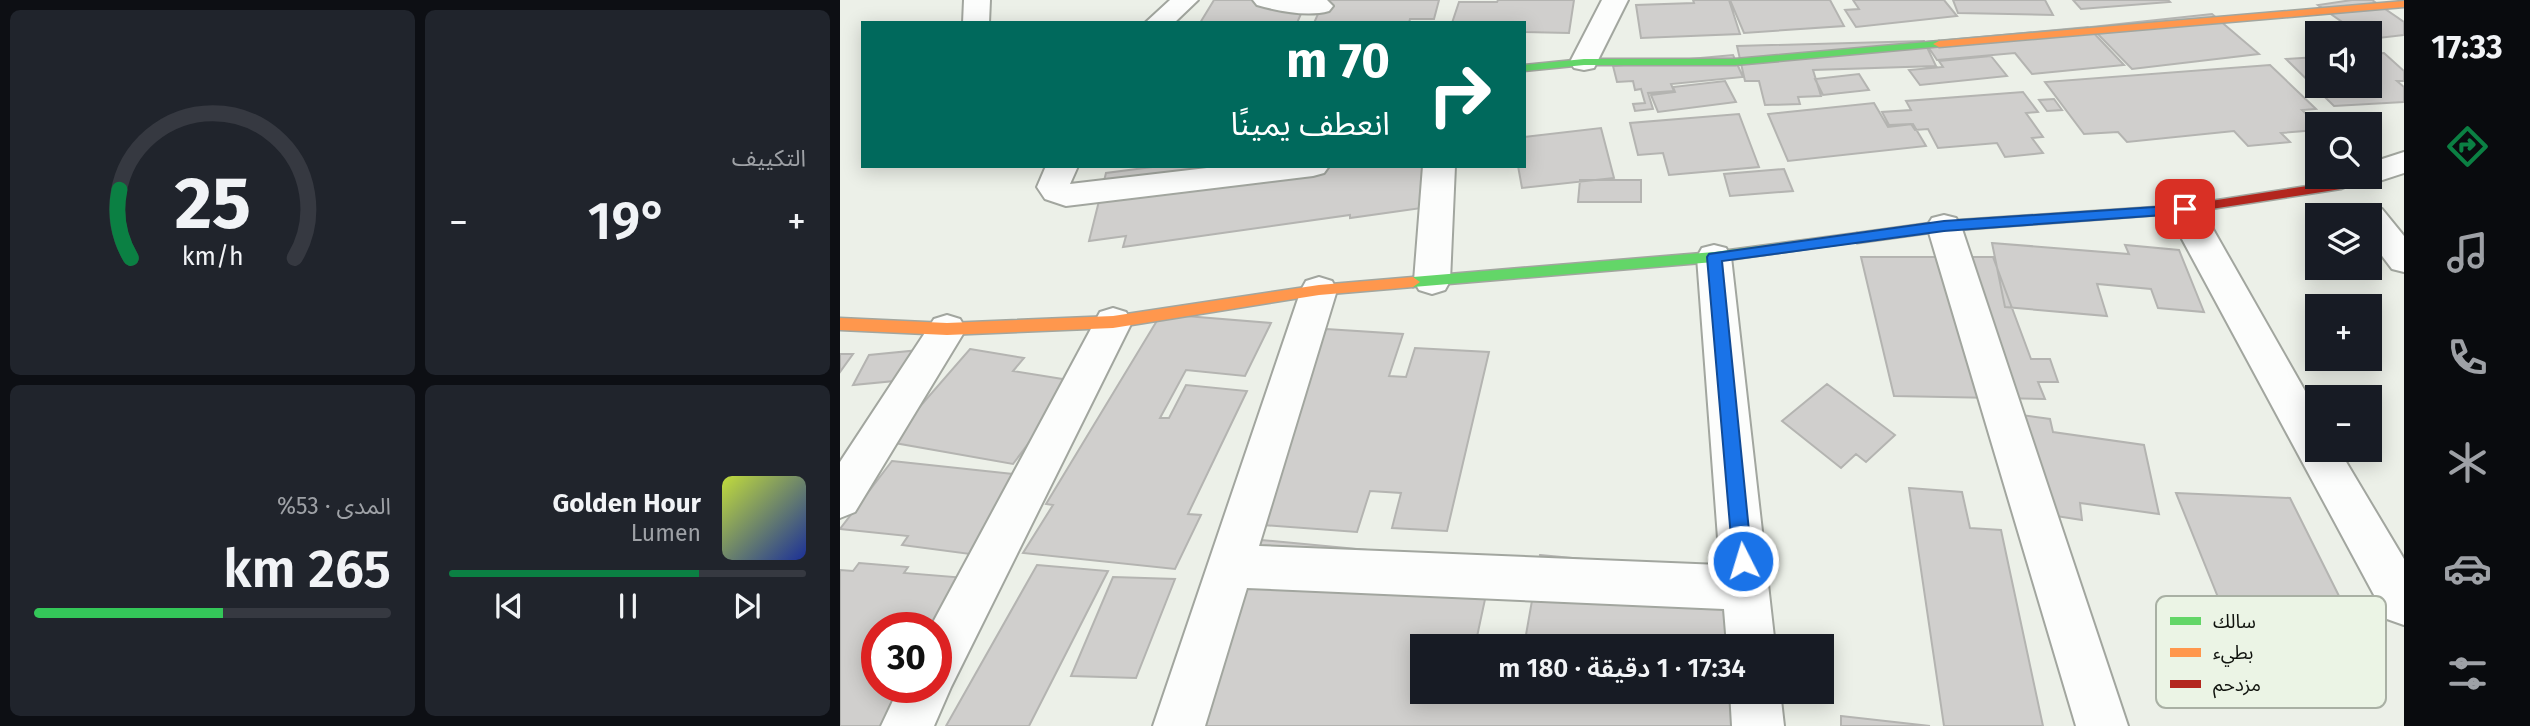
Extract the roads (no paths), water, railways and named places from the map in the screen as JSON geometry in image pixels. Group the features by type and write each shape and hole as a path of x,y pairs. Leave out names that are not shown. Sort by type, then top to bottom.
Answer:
{"street":[{"path":"975,21 977,0"},
{"path":"1160,21 1185,0"},
{"path":"1266,0 1320,6"},
{"path":"1584,62 1615,0"},
{"path":"1526,68 1584,62 1735,62 2404,4"},
{"path":"2382,170 2404,162"},
{"path":"1061,168 1053,187 1056,192 1066,195 1296,168"},
{"path":"1433,281 1439,168"},
{"path":"840,324 947,330 1113,322 1318,290 1714,257 1944,226 2185,209 2305,188"},
{"path":"2185,209 2199,239 2305,428"},
{"path":"1944,226 2102,726"},
{"path":"2382,232 2404,260"},
{"path":"1714,257 1750,634"},
{"path":"1179,726 1318,290"},
{"path":"952,637 1113,322"},
{"path":"840,499 947,330"},
{"path":"2324,462 2404,603"},
{"path":"1230,566 1745,588"},
{"path":"907,726 918,703"},
{"path":"1756,704 1758,726"}]}
